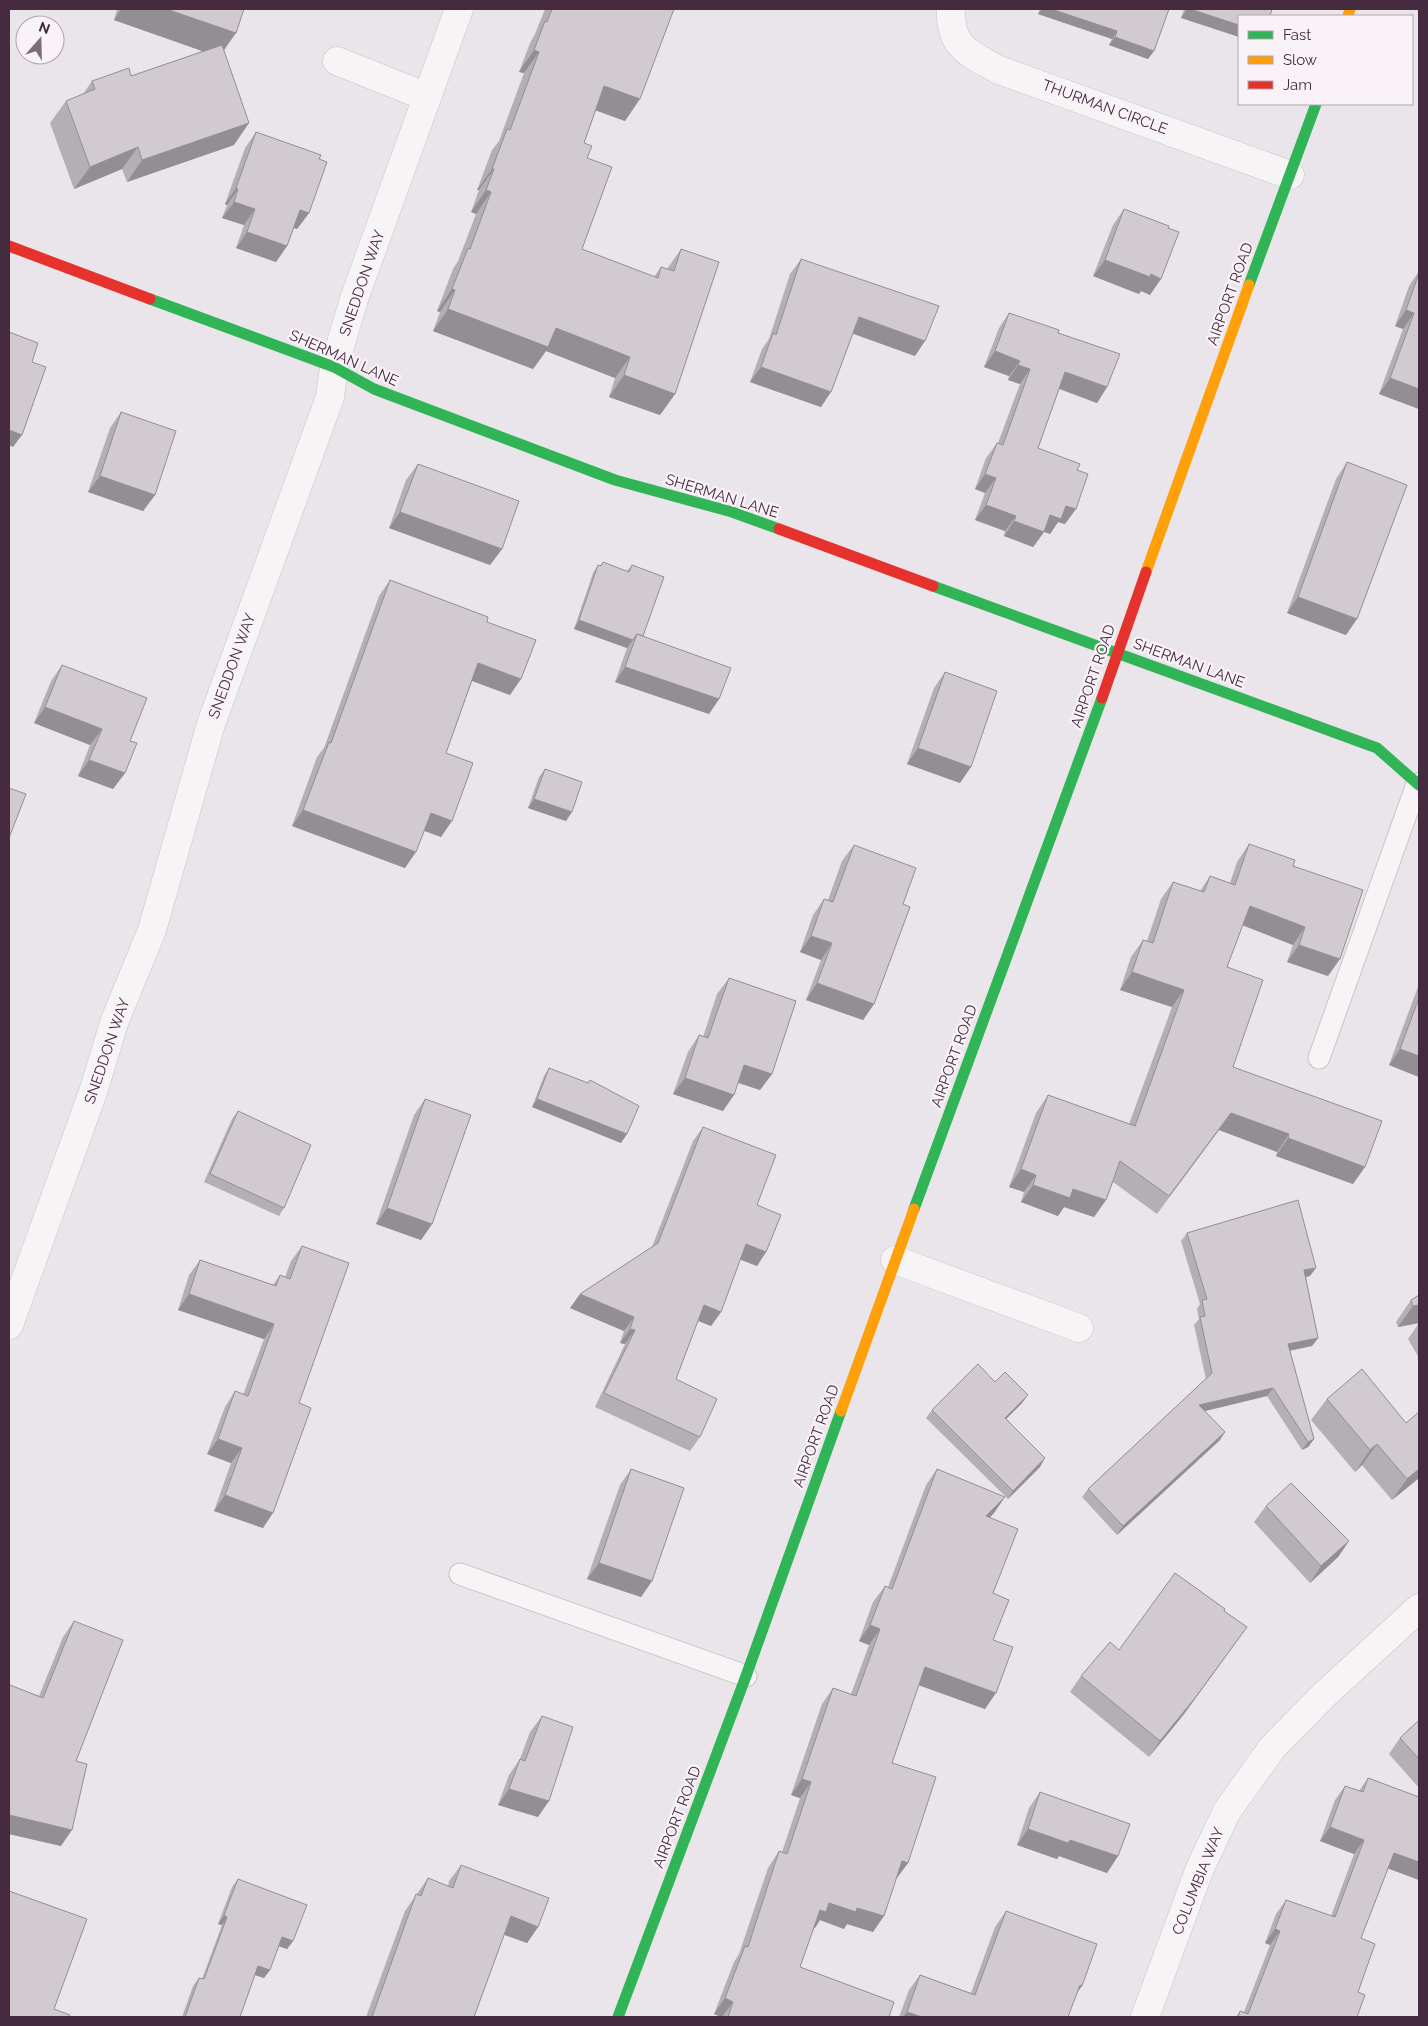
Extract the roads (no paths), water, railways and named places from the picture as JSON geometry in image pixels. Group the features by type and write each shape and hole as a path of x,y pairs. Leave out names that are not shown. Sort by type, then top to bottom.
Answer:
{"street":[{"name":"SNEDDON WAY","path":"9,1325 93,1092 115,1020 152,930 211,724 330,397 334,367 354,299 459,9"},
{"name":"THURMAN CIRCLE","path":"951,9 950,25 961,46 969,54 999,70 1290,175"},
{"path":"337,61 427,97"},
{"name":"AIRPORT ROAD","path":"618,2017 746,1676 895,1260 1316,105"},
{"name":"SHERMAN LANE","path":"9,246 334,367 374,389 615,480 732,512 1377,748 1418,784"},
{"path":"895,1260 1079,1328"},
{"name":"COLUMBIA WAY","path":"1145,2017 1200,1868 1228,1811 1272,1748 1324,1695 1419,1608"}],"lane":[{"path":"1319,1058 1418,784"},
{"path":"460,1574 746,1676"}]}
